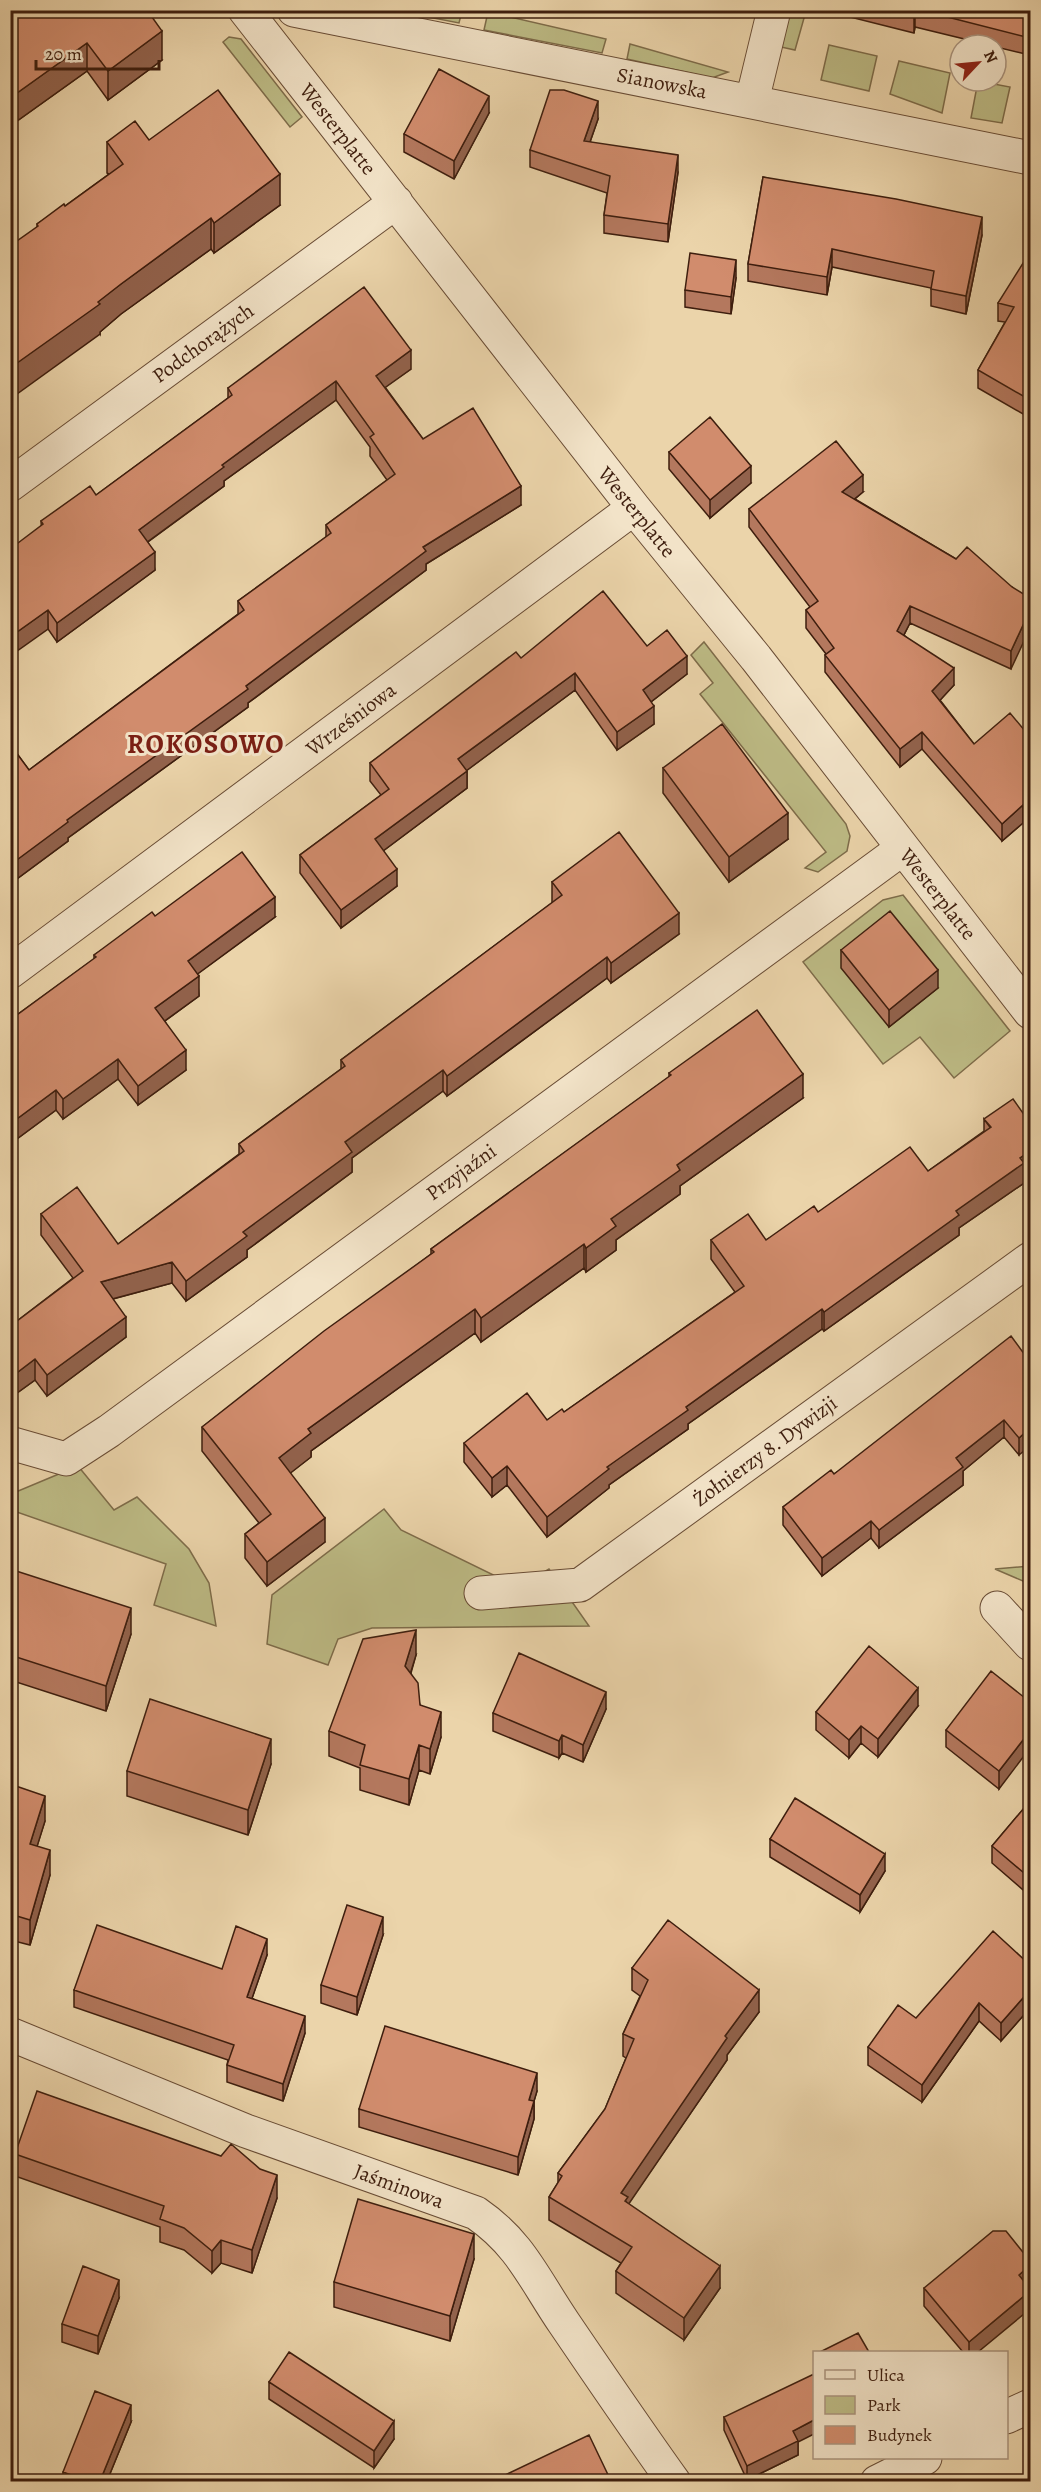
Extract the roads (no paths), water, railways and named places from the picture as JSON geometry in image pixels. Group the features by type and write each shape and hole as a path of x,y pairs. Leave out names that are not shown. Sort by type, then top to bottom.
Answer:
{"street":[{"name":"Westerplatte","path":"245,10 634,508 756,658 1030,1012"},
{"name":"Sianowska","path":"294,10 1030,158"},
{"path":"752,101 774,10"},
{"name":"Podchorążych","path":"10,484 396,202"},
{"name":"Wrześniowa","path":"10,972 634,508"},
{"name":"Przyjaźni","path":"10,1443 66,1459 128,1417 902,849"},
{"name":"Żołnierzy 8. Dywizji","path":"481,1593 580,1586 1030,1259"},
{"path":"997,1608 1030,1644"},
{"name":"Jaśminowa","path":"10,2034 246,2131 476,2213 490,2223 520,2253 547,2299 674,2481"},
{"path":"1008,2416 1030,2406"},
{"path":"877,2481 921,2459"}],"district":[{"name":"ROKOSOWO","path":"206,744"}]}
